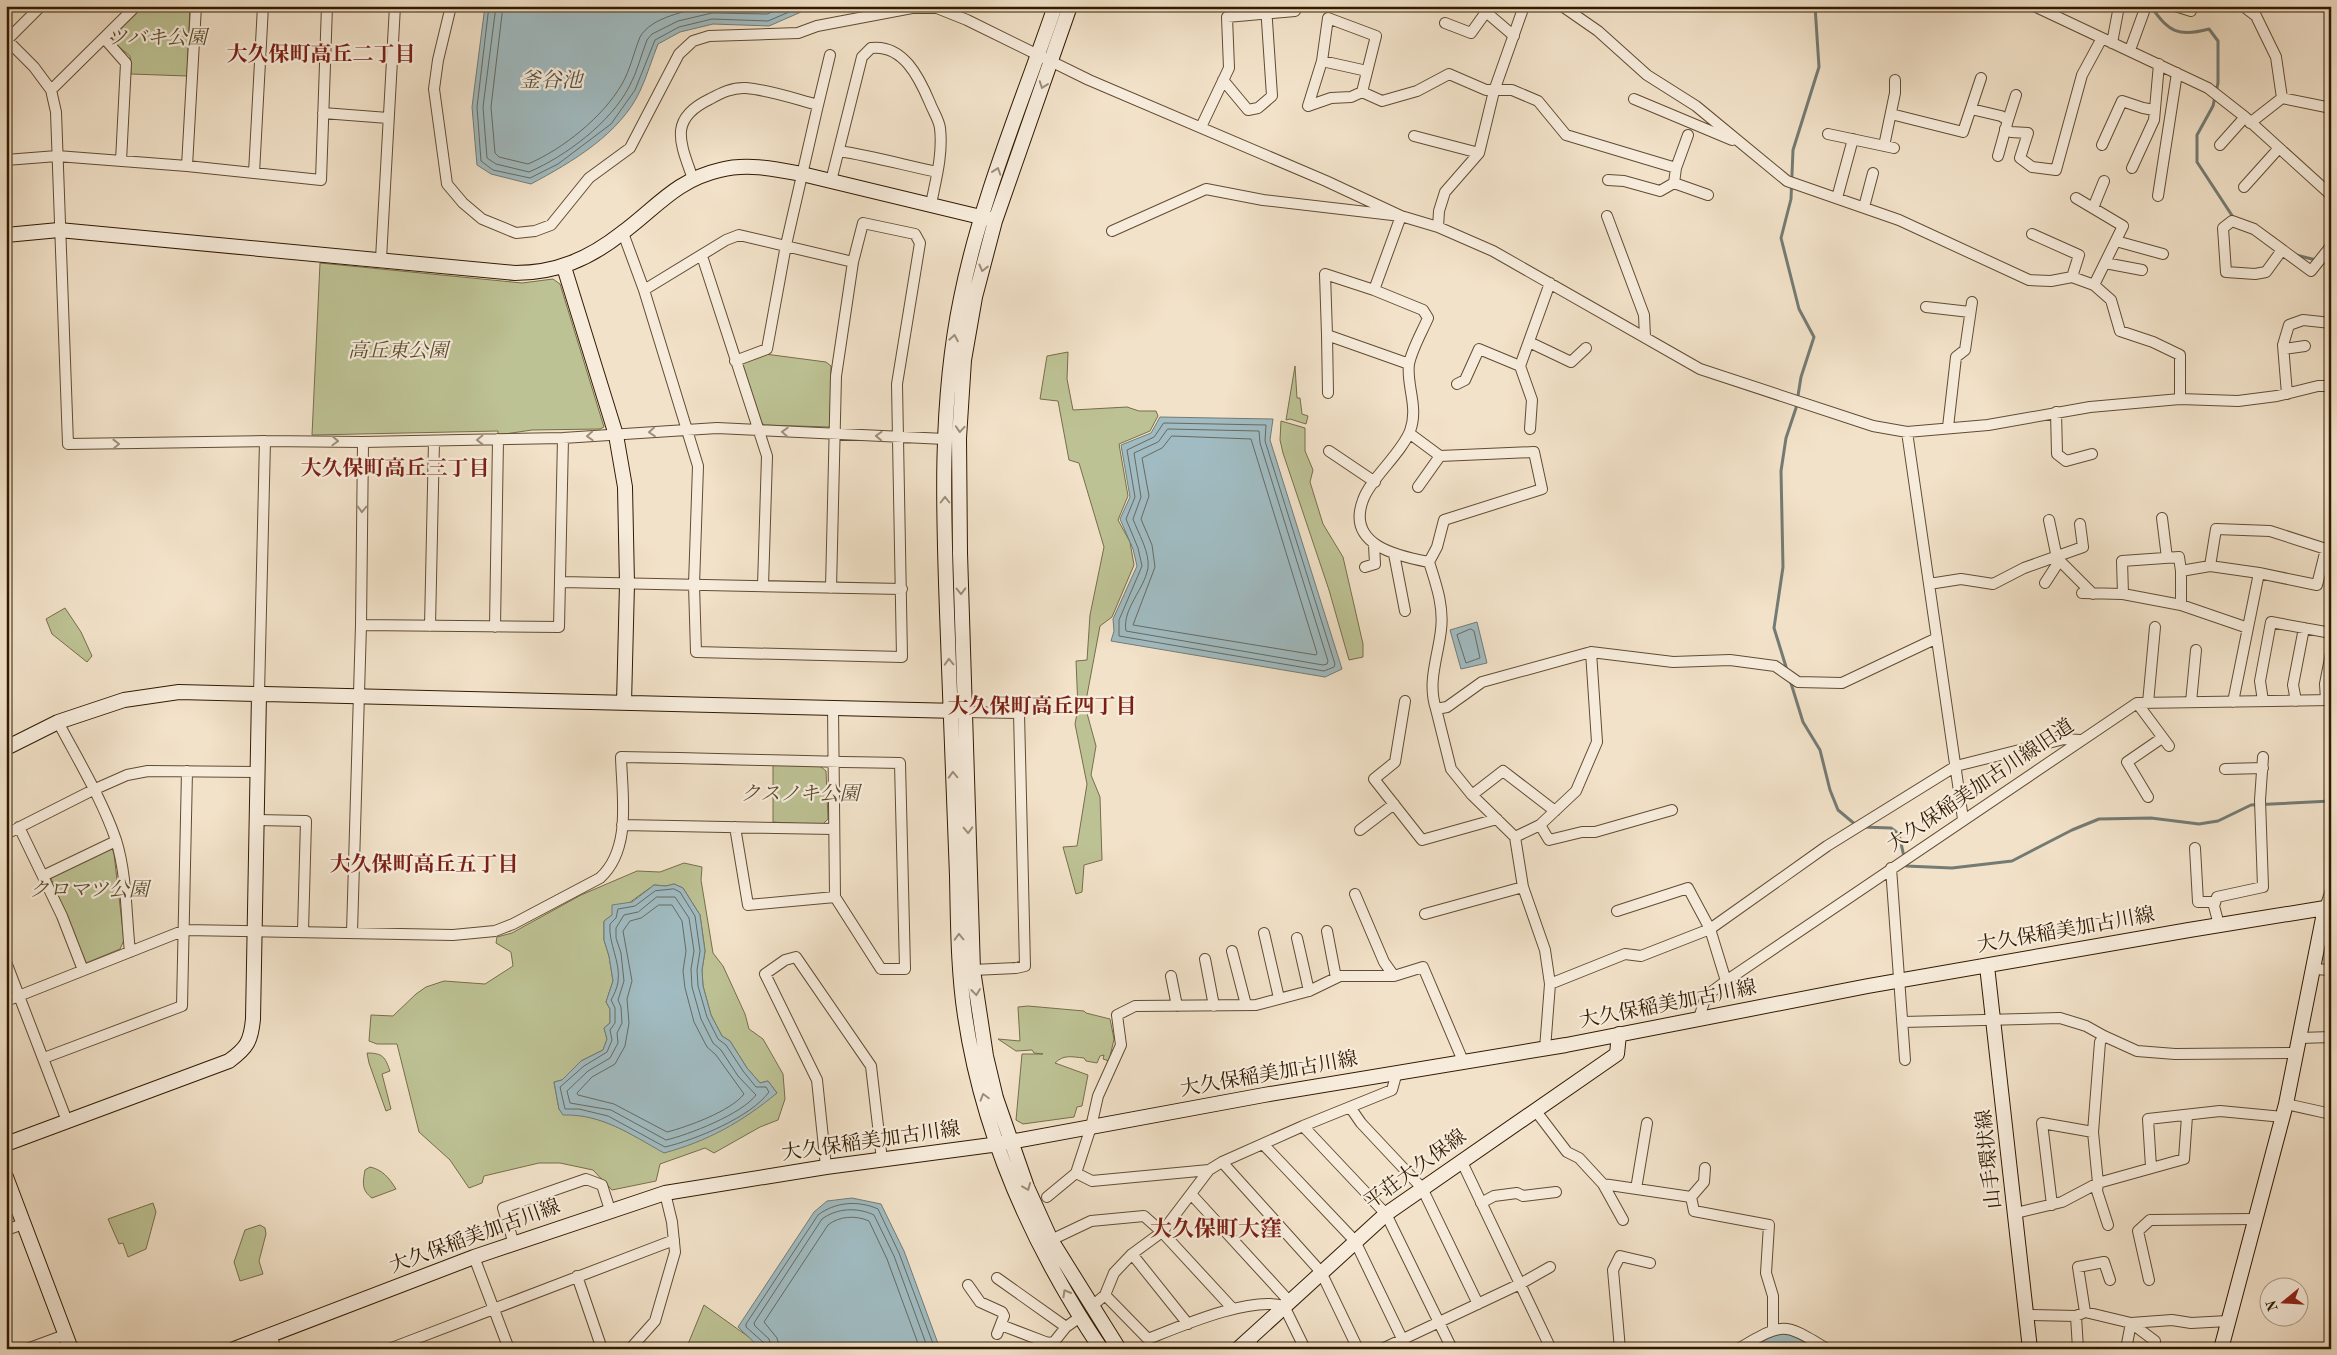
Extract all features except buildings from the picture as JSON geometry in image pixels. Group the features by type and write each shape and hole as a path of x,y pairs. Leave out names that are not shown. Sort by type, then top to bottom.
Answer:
{"street":[{"path":"41,6 7,41 34,67 50,90 56,112 68,444 434,441 564,438 687,430 758,430 945,439"},
{"path":"50,90 136,6"},
{"path":"187,166 196,6"},
{"path":"254,173 263,6"},
{"path":"6,160 57,156 187,166 321,180 327,6"},
{"path":"381,259 394,6"},
{"path":"450,6 438,60 434,89 447,184 463,203 482,219 516,233 535,231 551,225 589,178 630,148 679,54 693,41 709,36 798,33 817,26 912,8 938,8 967,20 1051,62 1401,216 1438,227 1492,251 1700,369 1874,426 1907,432 1988,425 2090,407 2180,399 2238,401 2287,394 2318,386 2331,386"},
{"path":"1055,6 980,217 960,298 950,361 945,439 946,555 958,711 973,970 986,1056 1014,1191 1039,1245 1101,1349"},
{"path":"1070,6 995,221 975,297 964,360 959,438 958,711 960,969 964,1013 973,1060 1005,1142 1051,1240 1091,1307 1119,1349"},
{"path":"1201,127 1229,68 1227,17 1230,6"},
{"path":"1227,17 1266,10 1295,11 1298,6"},
{"path":"1438,227 1439,211 1445,192 1478,153 1494,91 1524,6"},
{"path":"1562,6 1598,31 1647,75 1696,106 1739,143 1787,180 1899,220 2029,280 2052,281 2072,277 2094,285 2111,300 2120,331 2152,342 2180,355 2180,399"},
{"path":"2034,6 2208,88 2248,120 2331,195"},
{"path":"2112,42 2119,6"},
{"path":"2130,50 2146,6"},
{"path":"2175,6 2191,12"},
{"path":"2243,6 2256,16 2276,57 2282,98"},
{"path":"1223,80 1248,110 1258,108 1272,96 1266,10"},
{"path":"1445,23 1471,33 1486,12 1514,36"},
{"path":"1328,18 1376,36 1362,92 1352,97 1331,98 1308,106 1322,61 1328,18"},
{"path":"104,38 126,63 121,161"},
{"path":"1971,109 2001,116 2011,132 2028,133 2020,158 2032,167 2056,170 2082,75 2102,38"},
{"path":"831,181 862,57 871,48 881,47 895,51 909,65 922,85 940,126 941,152 931,204"},
{"path":"735,361 767,349 786,245 830,54"},
{"path":"1322,61 1367,71"},
{"path":"2132,168 2154,120 2158,64"},
{"path":"2158,196 2178,73"},
{"path":"1362,92 1382,101 1417,90 1449,74 1494,91 1512,90 1538,101 1566,135 1676,168"},
{"path":"1891,114 1963,132 1981,78"},
{"path":"1828,134 1889,147 1895,80"},
{"path":"693,179 680,143 680,124 694,106 729,90 746,88 818,104"},
{"path":"1998,156 2016,95"},
{"path":"2220,145 2248,120 2282,98 2331,108"},
{"path":"1634,99 1739,143"},
{"path":"2102,145 2122,101 2154,110"},
{"path":"323,113 388,118"},
{"path":"1414,136 1478,153"},
{"path":"1674,183 1676,168 1688,136"},
{"path":"1837,198 1853,139"},
{"path":"2244,186 2279,148"},
{"path":"839,151 879,158 937,172"},
{"path":"6,235 59,230 514,273 536,273 564,267 594,253 623,233 671,191 693,179 719,170 740,166 777,169 802,174 995,221"},
{"path":"1864,207 1873,173"},
{"path":"1608,180 1624,181 1660,191 1674,183 1708,195"},
{"path":"2093,208 2104,181"},
{"path":"1112,231 1206,189 1263,200 1401,216"},
{"path":"2076,198 2123,226 2094,285"},
{"path":"1374,290 1401,216"},
{"path":"1606,216 1644,315 1645,337"},
{"path":"2282,250 2266,272 2255,274 2226,272 2222,228 2232,221 2254,229 2311,271 2331,246"},
{"path":"623,233 644,290 698,466 694,585 696,652 893,656 902,656 897,384 920,243 915,234 863,223 853,262 836,376 832,588"},
{"path":"2032,234 2079,256 2072,277"},
{"path":"644,290 726,240 739,235 853,262"},
{"path":"2116,241 2163,254"},
{"path":"702,256 767,456 763,586"},
{"path":"2105,263 2142,270"},
{"path":"564,267 616,435 625,487 627,584 624,703"},
{"path":"1328,393 1325,274 1374,290 1423,310 1428,318 1409,364 1413,419 1409,433 1363,500 1360,516 1364,532 1374,545 1394,554 1429,562"},
{"path":"1530,429 1532,400 1520,366 1550,283"},
{"path":"1948,427 1956,357 1965,350 1972,302"},
{"path":"1926,307 1970,312"},
{"path":"2287,394 2284,349 2289,325 2303,320 2331,323"},
{"path":"1327,335 1409,364"},
{"path":"1529,342 1571,362 1586,348"},
{"path":"2284,349 2305,346"},
{"path":"1457,384 1465,380 1479,349 1520,366"},
{"path":"2056,412 2057,454 2066,461 2092,454"},
{"path":"1907,432 1963,819"},
{"path":"1409,433 1440,456 1534,452 1542,489 1444,520 1437,548 1429,562 1442,611 1442,630 1433,677 1433,699 1451,769 1472,795 1515,838 1523,887 1545,950 1550,984 1545,1049"},
{"path":"361,625 559,628 564,438"},
{"path":"495,627 498,439"},
{"path":"6,1144 229,1061 244,1050 252,1035 265,441"},
{"path":"430,626 434,441"},
{"path":"352,932 361,625 363,442"},
{"path":"1329,451 1375,482"},
{"path":"1418,487 1440,456"},
{"path":"2162,518 2168,558"},
{"path":"2045,583 2056,566 2049,520"},
{"path":"1929,584 1961,579 1993,584 2024,568 2083,548 2080,524"},
{"path":"2182,571 2210,566 2259,573 2317,585 2326,549 2270,531 2216,529 2210,566"},
{"path":"1364,566 1375,564 1374,545"},
{"path":"1394,554 1405,611"},
{"path":"2056,558 2093,594"},
{"path":"2123,594 2122,561 2179,558 2182,571 2181,605"},
{"path":"2233,702 2259,573"},
{"path":"561,582 902,589"},
{"path":"2082,594 2123,594 2181,605 2248,628"},
{"path":"2263,701 2260,681 2271,622 2331,633"},
{"path":"2148,702 2156,627"},
{"path":"2296,701 2293,686 2304,628"},
{"path":"1436,709 1447,707 1482,682 1591,652 1674,662 1730,660 1775,666 1798,682 1842,683 1936,638"},
{"path":"2191,702 2196,650"},
{"path":"1515,838 1540,825 1576,791 1597,742 1591,652"},
{"path":"2137,702 2328,700 2325,684 2331,653"},
{"path":"6,748 58,722 124,700 179,692 1019,713 1025,966 973,970"},
{"path":"1405,701 1395,762 1374,779 1422,840 1497,819"},
{"path":"2137,702 2166,742 2127,762 2148,796"},
{"name":"大久保稲美加古川線旧道","path":"1698,1018 1706,996 1726,981 2137,702"},
{"path":"6,1001 185,930 477,934 512,924 600,878 610,869 619,852 622,825 621,757 832,762 900,763 905,969 881,968 835,897 832,762 833,707"},
{"path":"58,722 93,790 116,841 122,871 130,952"},
{"path":"1550,984 1625,954 1641,956 1710,929 1827,846 1956,766 2064,739 2080,740"},
{"path":"2219,925 2214,906 2218,897 2263,887 2260,804 2264,757"},
{"path":"2225,769 2263,768"},
{"path":"6,834 127,775 148,770 258,772"},
{"path":"44,1058 182,1006 187,771"},
{"path":"1472,795 1504,771 1555,811"},
{"path":"1360,830 1394,804"},
{"path":"1540,825 1550,840 1582,832 1595,832 1672,810"},
{"path":"257,820 306,821 303,931"},
{"path":"622,825 834,829"},
{"path":"735,827 748,905 835,897"},
{"path":"19,828 44,876 83,970"},
{"path":"44,876 116,841"},
{"path":"2195,848 2198,902 2216,902"},
{"path":"1891,868 1905,1060"},
{"path":"1425,914 1523,887"},
{"path":"1617,911 1688,888 1710,929 1726,981"},
{"path":"2221,1349 2284,1111 2331,890"},
{"path":"1354,894 1384,962 1394,976"},
{"name":"大久保稲美加古川線","path":"234,1349 474,1257 665,1193 826,1167 1005,1142 1397,1072 1545,1049 1698,1018 2219,925 2328,908"},
{"path":"1327,931 1336,978"},
{"path":"1264,933 1280,998"},
{"path":"1297,938 1309,990"},
{"path":"1232,951 1246,1005"},
{"path":"826,1167 817,1080 765,974 785,960 796,957 871,1066 882,1160"},
{"path":"1204,959 1214,1006"},
{"path":"6,962 67,1120"},
{"name":"山手環状線","path":"1988,966 2030,1349"},
{"path":"1047,1197 1076,1174 1091,1127 1098,1096 1121,1045 1117,1015 1135,1006 1256,1005 1309,990 1340,976 1394,976 1423,967 1463,1061"},
{"path":"2314,969 2331,970"},
{"path":"1171,976 1177,1006"},
{"path":"1903,1022 2060,1018 2086,1026 2137,1051 2175,1054 2296,1053"},
{"name":"平荘大久保線","path":"1238,1349 1252,1343 1286,1304 1386,1214 1461,1160 1617,1054 1618,1034"},
{"path":"2104,1036 2100,1042 2093,1132 2098,1183 2096,1191 2108,1225"},
{"path":"2300,1038 2331,1037"},
{"path":"1091,1307 1105,1295 1114,1273 1132,1254 1162,1232 1209,1170 1222,1162 1303,1126 1392,1090 1397,1072"},
{"path":"1350,1106 1374,1137 1422,1188 1478,1304"},
{"path":"1535,1110 1568,1152 1579,1158 1603,1184 1623,1220"},
{"path":"2151,1167 2148,1119 2187,1116 2196,1112 2220,1111 2284,1111 2331,1114"},
{"path":"2016,1213 2062,1202 2098,1183 2184,1159 2187,1116"},
{"path":"1636,1189 1647,1123"},
{"path":"2052,1205 2042,1123 2093,1132"},
{"path":"1303,1126 1386,1214 1452,1349"},
{"path":"1263,1144 1323,1210 1355,1241 1374,1285 1407,1349"},
{"path":"1461,1160 1551,1349"},
{"path":"1222,1162 1321,1272 1358,1349"},
{"path":"1691,1197 1704,1182 1705,1168"},
{"path":"1076,1174 1092,1181 1209,1170"},
{"path":"6,1178 70,1349"},
{"path":"514,1244 503,1208 586,1179 602,1185 610,1210"},
{"path":"1603,1184 1691,1197"},
{"path":"1481,1202 1494,1196 1517,1193 1523,1196 1556,1192"},
{"path":"630,1349 655,1321 675,1252 665,1193"},
{"path":"1191,1194 1286,1304 1305,1349"},
{"path":"1691,1197 1694,1212 1770,1225 1766,1273 1773,1296 1773,1330"},
{"path":"1051,1240 1091,1221 1144,1216 1162,1232 1233,1309"},
{"path":"2150,1280 2138,1231 2150,1220 2254,1219"},
{"path":"6,1230 23,1224"},
{"path":"389,1349 674,1240"},
{"path":"1132,1254 1188,1324"},
{"path":"1620,1349 1613,1270 1620,1256 1650,1263"},
{"path":"474,1257 509,1349"},
{"path":"2078,1349 2080,1314 2078,1267 2104,1262 2110,1280"},
{"path":"1382,1349 1520,1284 1550,1267"},
{"path":"577,1276 602,1349"},
{"path":"997,1278 1066,1327"},
{"path":"968,1285 980,1302 1002,1312 1004,1316 999,1330 1048,1343 1054,1342 1066,1327 1080,1316"},
{"path":"1105,1295 1148,1338 1233,1309 1273,1303 1286,1304"},
{"path":"2026,1315 2080,1314 2131,1323 2172,1320 2191,1323 2228,1321"},
{"path":"2126,1349 2131,1323"},
{"path":"2131,1323 2155,1341 2154,1349"},
{"path":"1738,1349 1773,1330 1788,1327 1828,1349"},
{"path":"271,1334 276,1349"},
{"path":"27,1349 65,1335"}],"green space":[{"name":"ツバキ公園","path":"140,6 190,6 187,76 131,74 130,56 113,42 112,36"},
{"name":"高丘東公園","path":"320,263 522,283 553,279 560,284 604,427 600,429 532,430 498,435 498,431 312,435"},
{"path":"1068,352 1067,379 1073,410 1127,407 1139,411 1156,411 1158,416 1150,431 1119,444 1128,496 1118,520 1130,542 1134,565 1112,617 1100,626 1085,706 1096,746 1091,775 1100,797 1102,860 1084,865 1082,892 1076,894 1063,847 1077,846 1087,784 1075,724 1078,708 1076,661 1087,660 1090,615 1104,547 1079,463 1069,460 1058,401 1040,399 1047,356"},
{"path":"765,354 826,362 831,366 830,427 764,425 760,420 741,366 743,360"},
{"path":"1295,366 1297,398 1300,398 1302,414 1308,416 1306,424 1290,419 1286,420"},
{"path":"1281,421 1305,428 1305,451 1313,470 1310,482 1323,524 1343,557 1363,644 1363,657 1349,660 1329,590 1283,453 1280,440"},
{"path":"65,608 81,632 92,656 87,662 52,634 46,619"},
{"name":"クスノキ公園","path":"816,763 826,771 828,819 822,825 773,822 773,765"},
{"name":"クロマツ公園","path":"111,845 114,854 124,940 120,949 86,963 50,876"},
{"path":"684,863 702,867 701,880 713,953 723,966 745,1014 749,1029 763,1039 783,1074 785,1099 778,1120 760,1127 714,1153 705,1148 660,1164 656,1181 612,1190 593,1170 560,1163 539,1163 484,1176 482,1183 469,1188 450,1160 419,1132 397,1044 377,1044 369,1041 371,1015 393,1016 426,987 444,981 485,984 513,966 511,952 496,943 497,937 512,933 581,895 637,871 660,872","holes":["674,884 683,888 700,915 705,951 702,970 703,986 711,1015 722,1036 730,1041 747,1068 760,1083 768,1081 777,1093 664,1152 603,1121 590,1117 563,1114 559,1109 554,1082 562,1080 581,1061 603,1050 607,1039 604,1028 610,1023 610,1009 606,1002 613,981 604,940 604,921 654,885 666,886"]},
{"path":"1028,1006 1084,1011 1110,1019 1114,1039 1109,1061 1103,1059 1104,1055 1100,1056 1097,1063 1086,1061 1084,1058 1068,1057 1062,1058 1055,1063 1088,1075 1082,1106 1077,1107 1074,1117 1023,1124 1016,1120 1022,1054 1043,1054 1034,1053 1032,1050 1016,1051 998,1039 1020,1041 1018,1007"},
{"path":"367,1053 383,1057 390,1071 382,1074 391,1109 386,1111 369,1063"},
{"path":"370,1167 379,1170 385,1175 396,1189 372,1198 368,1195 364,1189 364,1178 365,1170"},
{"path":"153,1203 156,1212 146,1249 128,1257 123,1243 119,1244 108,1219"},
{"path":"260,1225 265,1228 266,1234 259,1261 263,1274 240,1281 234,1262 245,1230"},
{"path":"704,1305 760,1345 761,1349 740,1349 731,1345 716,1349 686,1349"}],"water":[{"name":"釜谷池","path":"485,6 802,6 801,12 769,26 713,24 680,32 658,44 640,91 620,121 608,134 578,156 531,184 491,174 477,165 472,107"},
{"path":"1160,417 1273,419 1270,440 1342,669 1325,677 1111,641 1114,631 1113,619 1137,566 1133,549 1120,519 1130,497 1121,445 1151,433"},
{"path":"1477,622 1487,663 1461,669 1450,630"},
{"path":"674,884 683,888 700,915 705,951 702,970 703,986 711,1015 722,1036 730,1041 747,1068 760,1083 768,1081 777,1093 751,1113 724,1129 695,1143 664,1153 615,1126 590,1118 563,1115 559,1109 554,1082 562,1080 581,1061 603,1050 607,1039 604,1028 610,1023 610,1009 606,1002 613,981 604,940 604,921 612,915 612,905 632,902 654,885 666,886"},
{"path":"852,1198 881,1204 904,1251 940,1349 761,1349 738,1327 814,1212 827,1201"}],"waterway":[{"path":"1787,670 1774,628 1783,567 1781,471 1786,438 1796,408 1801,377 1814,337 1799,309 1781,238 1791,199 1793,150 1819,67 1815,6"},
{"path":"2151,6 2163,22 2176,31 2190,33 2209,29 2218,41 2218,83 2213,106 2197,135 2197,162 2233,217"},
{"path":"2262,230 2275,239"},
{"path":"2296,255 2316,260"},
{"path":"2323,261 2331,268"},
{"path":"1790,680 1803,722 1820,750 1830,790 1838,810 1856,825"},
{"path":"1862,827 1891,828 1899,834 1906,866 1952,868 2012,861 2072,830 2099,819 2151,818 2199,824 2218,821 2251,805 2331,801"},
{"path":"1752,1349 1770,1338 1783,1335 1796,1339 1815,1349"}],"district":[{"name":"大久保町高丘二丁目","path":"321,55"},
{"name":"大久保町高丘三丁目","path":"395,469"},
{"name":"大久保町高丘四丁目","path":"1042,707"},
{"name":"大久保町高丘五丁目","path":"424,865"},
{"name":"大久保町大窪","path":"1216,1230"}]}
